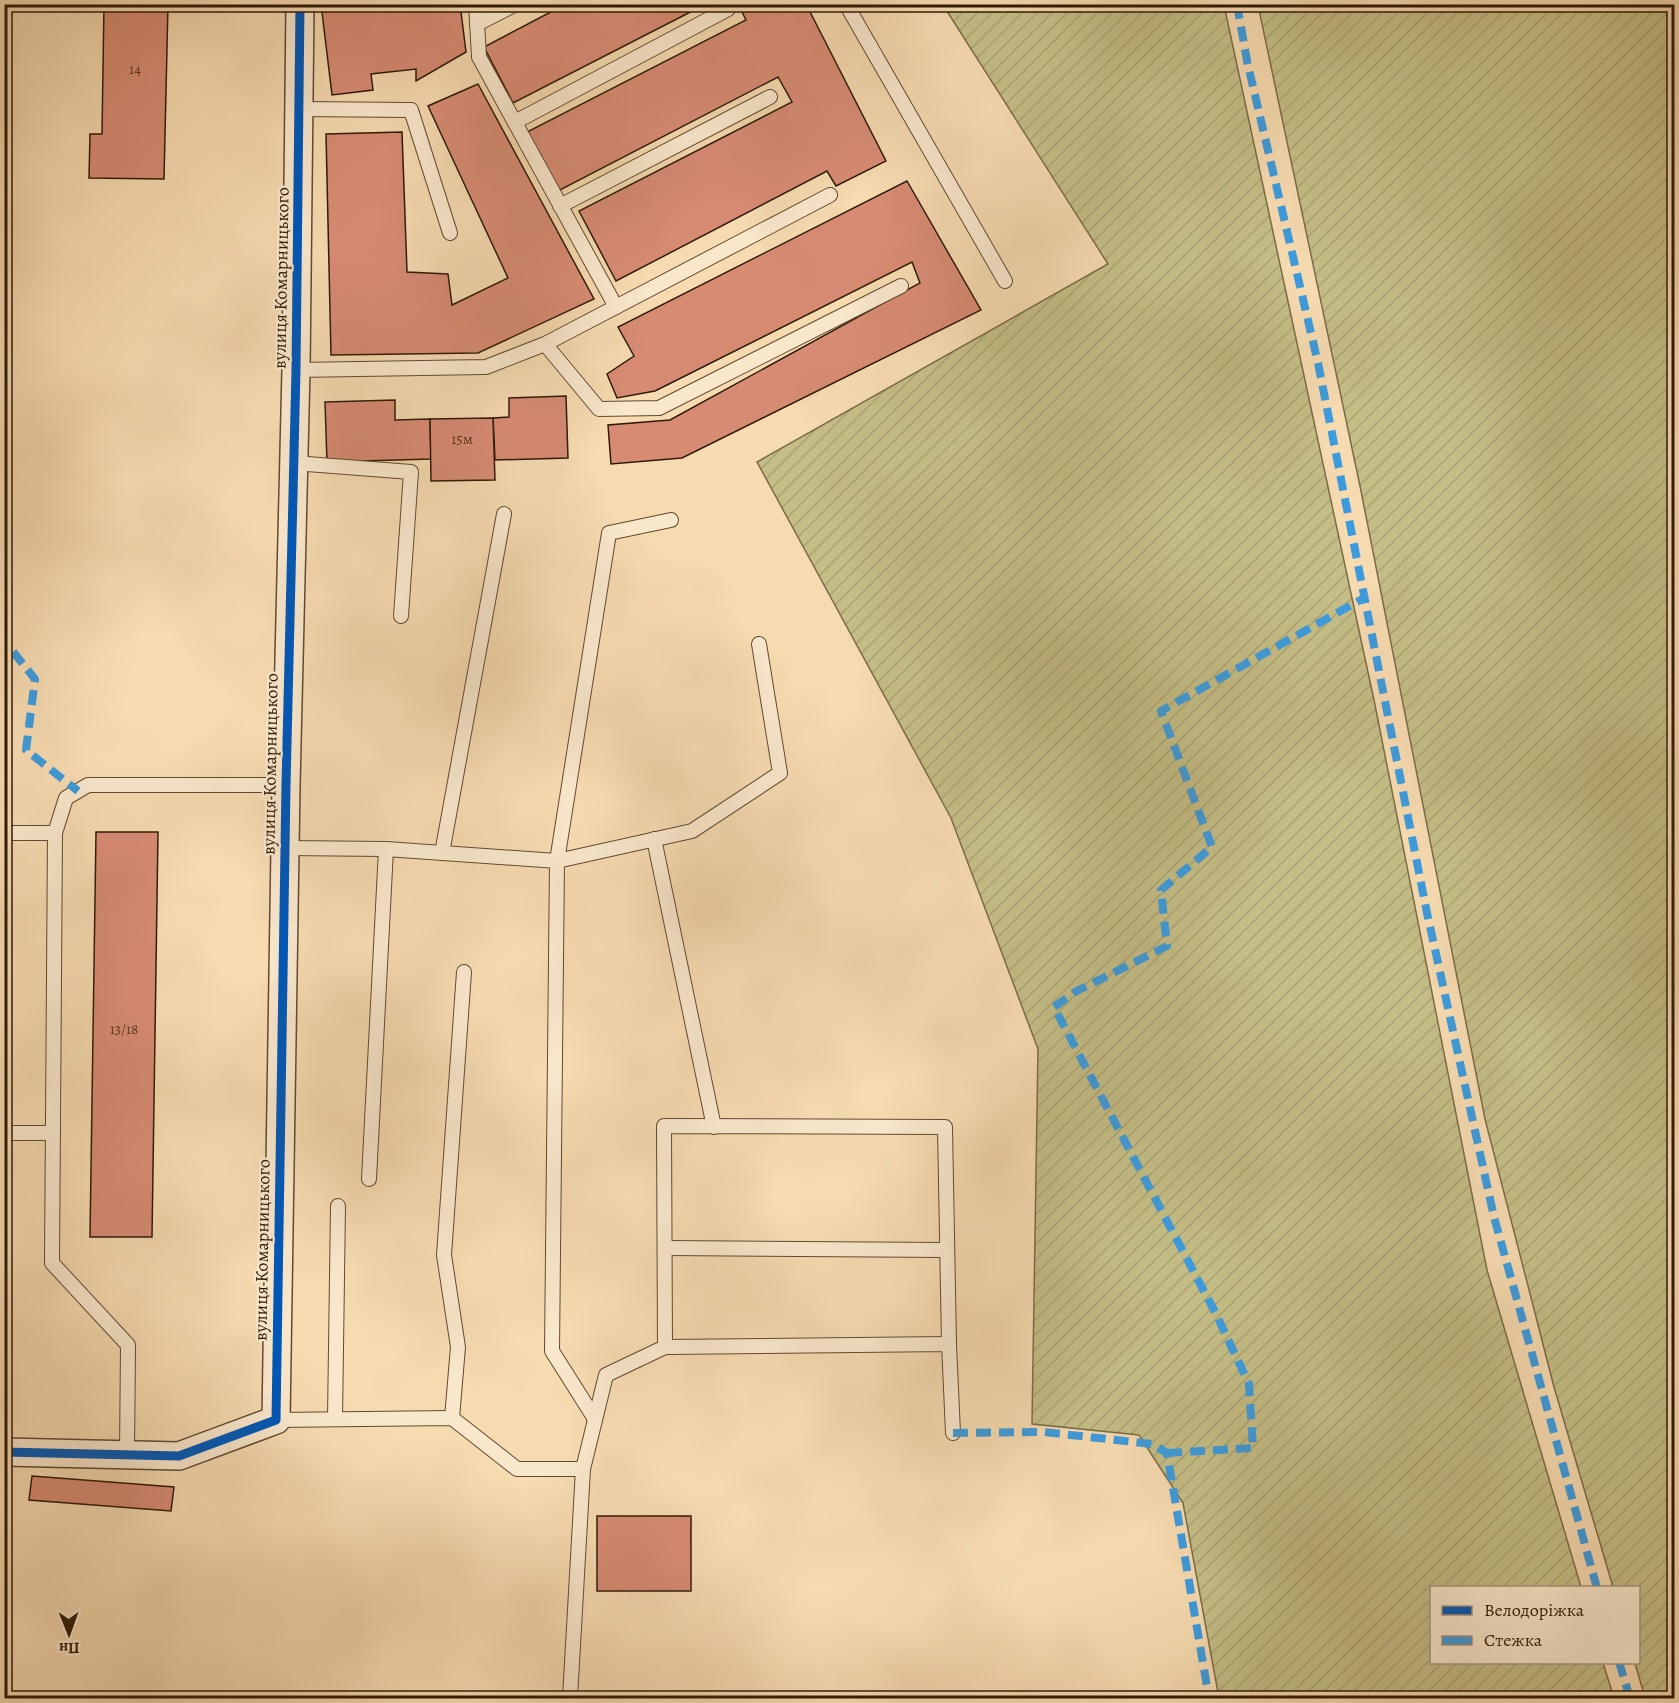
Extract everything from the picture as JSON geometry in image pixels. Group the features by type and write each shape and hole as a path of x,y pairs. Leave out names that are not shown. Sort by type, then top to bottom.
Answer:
{"street":[{"name":"вулиця Комарницького","path":"276,1420 286,785 296,370 300,4"},
{"path":"4,1452 179,1456 276,1420"}],"lane":[{"path":"476,4 479,57 616,307"},
{"path":"477,24 516,4"},
{"path":"846,4 1005,281"},
{"path":"514,122 728,9"},
{"path":"560,206 770,97"},
{"path":"299,109 411,110 450,233"},
{"path":"296,370 486,367 545,344 830,195"},
{"path":"545,344 599,408 659,408 901,286"},
{"path":"294,463 411,472 401,616"},
{"path":"442,853 504,514"},
{"path":"595,1419 552,1351 557,861 609,533 671,520"},
{"path":"285,848 386,849 557,861 692,831 780,773 759,644"},
{"path":"127,1454 128,1346 52,1263 55,833 66,798 88,785 286,785"},
{"path":"4,833 55,833"},
{"path":"654,839 714,1127"},
{"path":"369,1179 386,849"},
{"path":"452,1418 458,1347 444,1255 464,972"},
{"path":"665,1347 664,1126 945,1126 953,1433"},
{"path":"4,1133 53,1133"},
{"path":"335,1419 338,1206"},
{"path":"665,1248 948,1250"},
{"path":"570,1698 583,1469 606,1375 665,1347 950,1344"},
{"path":"276,1420 452,1418 517,1469 583,1469"}],"shaded area":[{"path":"943,5 1224,5 1374,700 1487,1270 1581,1586 1430,1586 1430,1664 1603,1664 1614,1698 1219,1698 1183,1503 1139,1435 1032,1424 1038,1049 951,818 757,462 1108,264"},
{"path":"1258,5 1674,5 1674,1698 1645,1698 1635,1664 1640,1664 1640,1586 1613,1586 1554,1387 1485,1119 1360,486"}],"building":[{"path":"104,4 168,4 164,179 89,178 90,134 102,134"},
{"path":"321,4 460,4 466,52 416,81 416,69 371,74 373,90 332,95"},
{"path":"566,4 706,4 513,103 484,47"},
{"path":"738,4 806,4 886,161 836,186 827,171 616,281 579,211 792,102 778,77 558,191 527,132 746,20"},
{"path":"478,84 594,299 478,353 331,355 326,134 402,132 407,272 448,274 452,305 508,278 428,106"},
{"path":"907,181 981,310 682,458 611,464 608,425 670,420 920,283 912,262 655,391 617,398 607,374 634,356 618,327"},
{"path":"566,396 568,458 495,460 493,418 509,417 509,398"},
{"path":"395,400 395,420 430,419 431,459 327,462 325,402"},
{"path":"493,418 495,480 431,481 430,419"},
{"path":"96,832 158,832 152,1237 90,1237"},
{"path":"32,1476 174,1487 171,1511 29,1500"},
{"path":"597,1516 691,1516 691,1591 597,1591"}],"marked path":[{"path":"1237,4 1247,61 1318,363 1427,913 1494,1217 1596,1586"},
{"path":"1167,1453 1253,1448 1249,1384 1216,1314 1054,1007 1075,992 1167,946 1161,890 1212,847 1161,711 1364,598"},
{"path":"4,631 10,648 35,679 26,750 78,791"},
{"path":"953,1433 1044,1432 1152,1444 1167,1453 1209,1698"},
{"path":"1620,1664 1630,1698"}],"cycle path":[{"path":"4,1452 179,1456 276,1420 286,785 296,370 300,4"}]}
